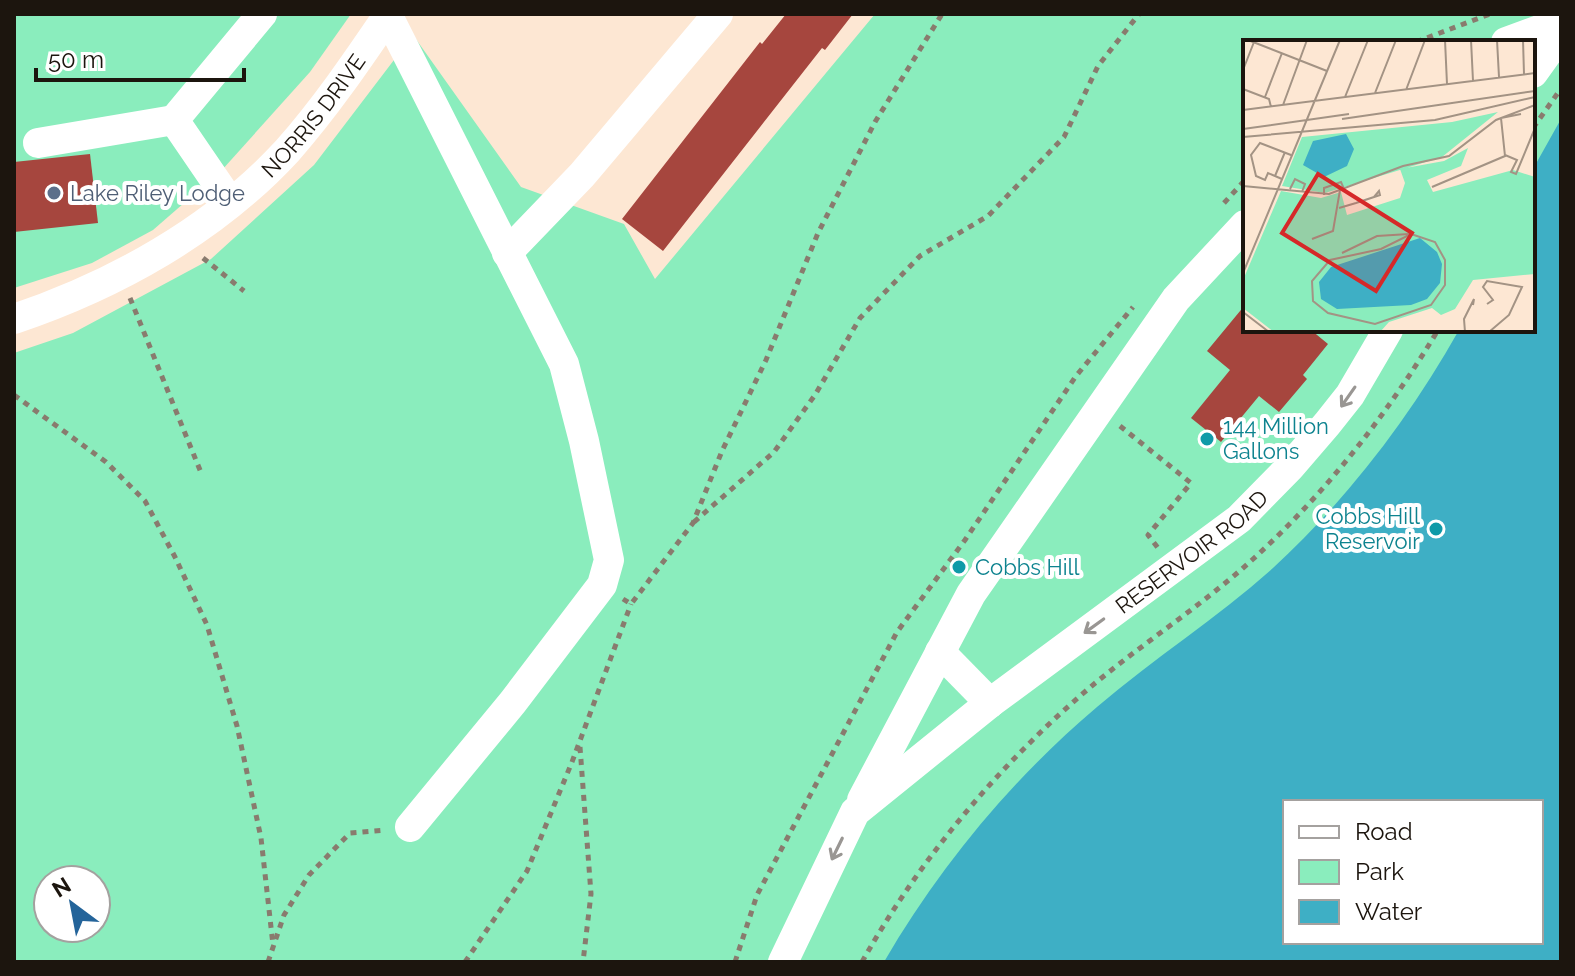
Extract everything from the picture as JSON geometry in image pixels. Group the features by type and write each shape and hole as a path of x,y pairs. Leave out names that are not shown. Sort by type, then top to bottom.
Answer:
{"street":[{"path":"38,143 174,120 262,14"},
{"path":"507,253 582,175 718,14"},
{"path":"388,15 564,364 588,455 609,560 602,585 513,702 410,827"},
{"name":"NORRIS DRIVE","path":"14,319 120,275 180,240 230,202 286,151 335,93 388,15"},
{"path":"1512,40 1561,22"},
{"path":"1535,70 1561,34"},
{"path":"174,120 230,202"},
{"name":"RESERVOIR ROAD","path":"783,962 855,812 971,594 1176,299 1243,227"},
{"name":"RESERVOIR ROAD","path":"855,812 990,703 1239,519 1290,467 1350,395 1387,332"},
{"path":"940,652 990,703"}],"path":[{"path":"693,523 722,451 766,360 818,233 875,122 942,14"},
{"path":"465,962 527,871 631,604 693,523 774,452 815,395 860,318 920,256 988,216 1064,137 1098,66 1139,14"},
{"path":"1421,40 1490,14"},
{"path":"1535,125 1561,88"},
{"path":"180,240 244,291"},
{"path":"120,275 202,475"},
{"path":"862,962 918,876 987,788 1081,695 1251,561 1313,500 1387,407 1437,332"},
{"path":"14,395 116,472 145,501 175,557 207,625 237,726 261,838 273,945"},
{"path":"1099,409 1191,483 1148,535 1166,558"},
{"path":"602,585 631,604"},
{"path":"579,742 591,894 583,962"},
{"path":"268,962 284,915 309,875 350,833 410,827"}],"green space":[{"path":"14,14 351,14 310,72 222,170 153,230 92,263 14,288"},
{"path":"875,14 1561,14 1561,962 14,962 14,353 73,333 211,259 314,165 413,35 521,187 624,224 655,279"}],"water":[{"name":"Cobbs Hill Reservoir","path":"1561,119 1561,962 884,962 929,892 1007,794 1066,735 1119,689 1252,586 1300,542 1375,456 1458,332 1535,332 1535,165"}],"building":[{"path":"786,14 853,14 825,50 822,48 663,251 622,219 760,42 762,44"},
{"name":"Lake Riley Lodge","path":"90,154 98,223 14,232 14,162"},
{"path":"1243,307 1243,332 1313,332 1328,344 1303,375 1307,379 1279,412 1259,396 1221,442 1191,418 1230,370 1207,351"}],"place":[{"name":"Lake Riley Lodge","path":"54,193"},
{"name":"144 Million Gallons","path":"1207,439"},
{"name":"Cobbs Hill Reservoir","path":"1436,529"},
{"name":"Cobbs Hill","path":"959,567"}]}
